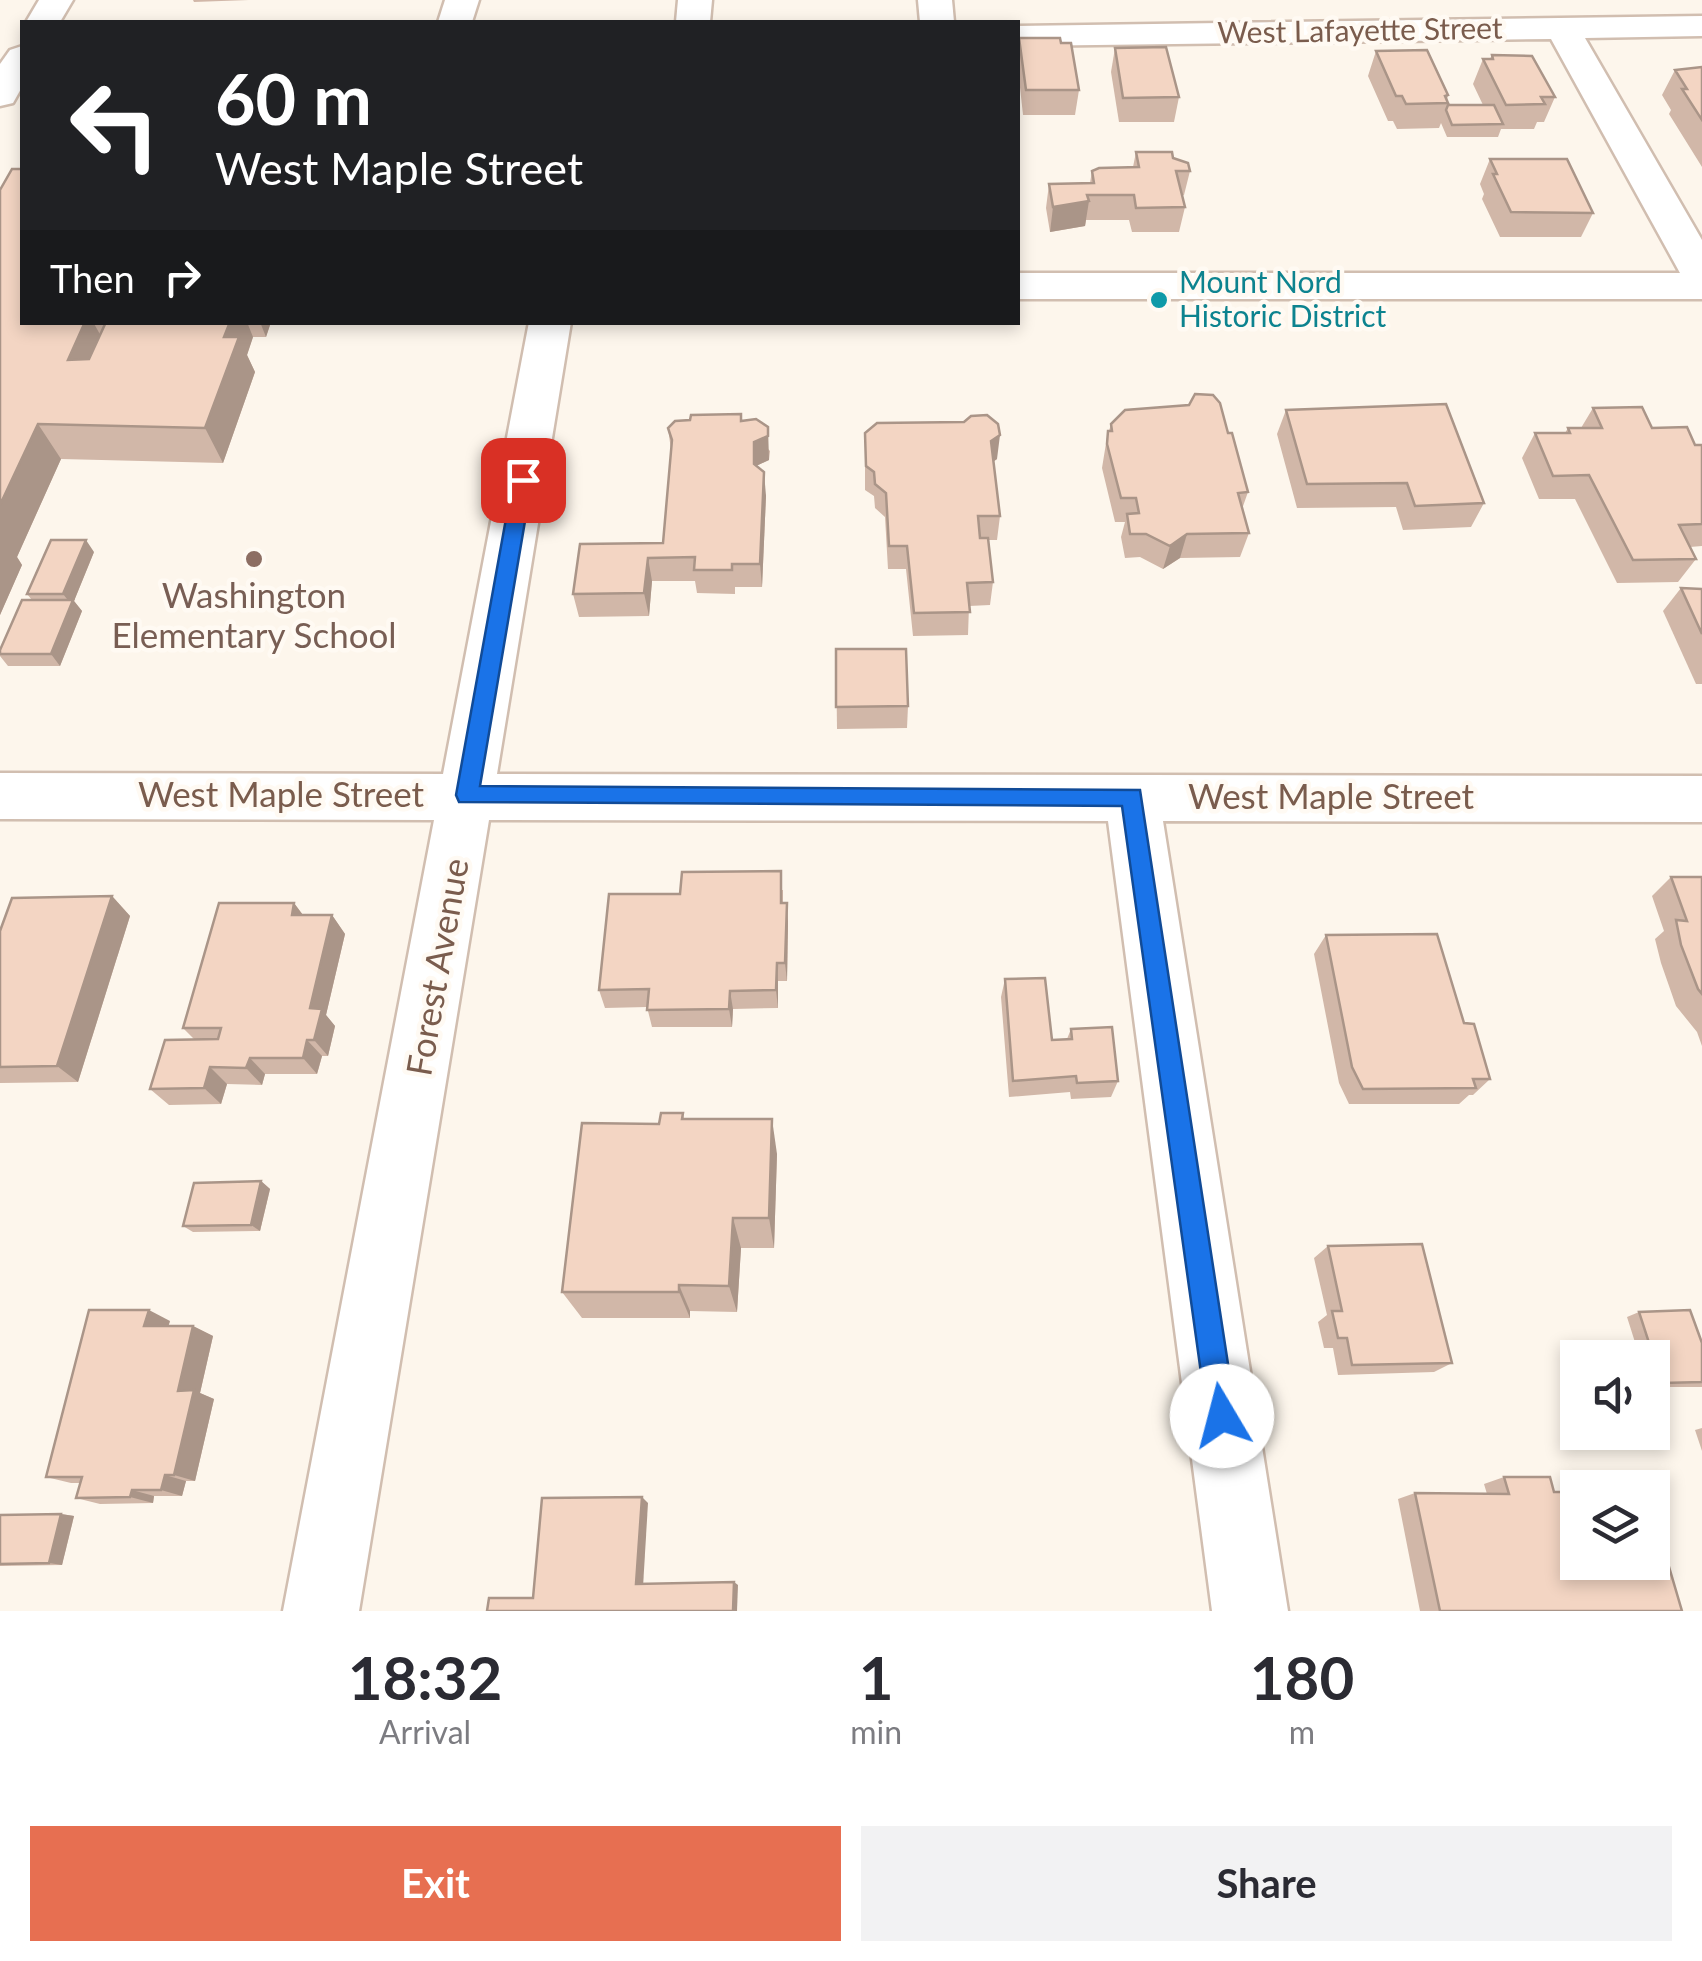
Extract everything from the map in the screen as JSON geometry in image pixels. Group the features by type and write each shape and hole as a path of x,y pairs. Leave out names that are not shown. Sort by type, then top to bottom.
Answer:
{"street":[{"name":"West Lafayette Street","path":"1020,36 1562,28 1683,17"},
{"path":"1562,28 1702,275"},
{"path":"0,95 20,60"},
{"path":"1020,286 1702,286"},
{"name":"Forest Avenue","path":"321,1611 549,325"},
{"name":"West Maple Street","path":"0,796 1702,799"},
{"path":"1132,796 1250,1611"}],"building":[{"path":"1020,38 1060,38 1061,43 1071,43 1079,90 1026,90"},
{"path":"1166,47 1179,97 1123,98 1115,48"},
{"path":"1427,50 1448,103 1406,104 1402,96 1396,96 1376,51"},
{"path":"1492,55 1532,56 1555,97 1541,97 1545,104 1506,105 1483,59 1493,59"},
{"path":"1702,67 1702,120 1675,70"},
{"path":"1448,105 1494,105 1503,124 1452,125"},
{"path":"1136,152 1172,152 1173,158 1188,163 1190,171 1176,171 1185,207 1136,208 1134,195 1087,195 1089,201 1053,207 1049,184 1094,183 1092,171 1099,168 1139,167"},
{"path":"1490,159 1567,159 1593,213 1511,212"},
{"path":"12,169 20,169 20,325 84,325 68,360 89,359 105,325 229,325 224,337 239,337 205,428 38,424 0,505 0,190"},
{"path":"1195,394 1213,395 1220,403 1228,433 1232,433 1248,492 1238,493 1249,533 1187,534 1170,546 1146,534 1130,534 1127,514 1139,513 1136,498 1121,498 1107,444 1111,424 1125,410 1189,405"},
{"path":"1446,404 1484,503 1415,506 1407,483 1307,484 1286,410"},
{"path":"1642,407 1652,428 1687,427 1695,445 1702,445 1702,524 1679,525 1696,559 1633,560 1589,475 1553,476 1535,433 1602,428 1593,408"},
{"path":"741,414 741,421 756,419 768,427 768,436 754,442 754,464 764,472 760,564 732,564 732,570 694,570 695,557 648,558 644,593 573,594 580,544 663,543 672,440 668,428 675,421 690,420 691,415"},
{"path":"987,415 998,424 1000,435 991,441 1000,516 978,516 980,538 988,538 993,582 967,583 970,612 914,613 907,546 889,546 886,493 875,484 874,472 866,466 865,433 877,423 964,422 971,416"},
{"path":"51,540 86,540 63,594 27,594"},
{"path":"1681,588 1702,589 1702,634"},
{"path":"22,600 73,600 51,654 0,654"},
{"path":"836,649 906,649 908,706 836,707"},
{"path":"781,871 781,903 787,903 785,963 777,963 776,990 730,991 729,1009 647,1010 649,989 599,990 609,894 680,894 682,872"},
{"path":"1671,877 1702,877 1702,994 1681,945 1676,920 1687,921"},
{"path":"112,896 57,1066 0,1067 0,931 12,898"},
{"path":"219,903 294,903 292,915 332,915 310,1008 322,1009 314,1040 307,1040 303,1058 250,1058 246,1068 210,1067 204,1088 150,1089 165,1040 218,1039 221,1028 183,1028"},
{"path":"1437,934 1464,1023 1474,1024 1490,1079 1473,1079 1476,1088 1363,1089 1352,1067 1326,935"},
{"path":"1045,978 1052,1040 1072,1039 1071,1029 1112,1027 1118,1081 1077,1083 1076,1076 1013,1081 1005,979"},
{"path":"661,1113 683,1113 682,1119 772,1119 769,1218 733,1218 729,1286 679,1285 679,1292 562,1292 582,1123 659,1124"},
{"path":"261,1181 251,1225 183,1226 194,1183"},
{"path":"1422,1244 1452,1363 1352,1365 1347,1338 1338,1338 1332,1311 1342,1311 1328,1246"},
{"path":"89,1310 149,1310 144,1326 193,1326 178,1391 194,1390 174,1475 165,1475 161,1490 132,1490 130,1497 76,1498 82,1477 46,1477"},
{"path":"1690,1310 1702,1343 1702,1382 1670,1383 1670,1340 1648,1340 1639,1312"},
{"path":"1504,1477 1550,1477 1554,1492 1560,1492 1560,1580 1670,1580 1670,1570 1682,1611 1440,1611 1415,1493 1509,1494"},
{"path":"642,1497 636,1584 734,1582 733,1611 487,1611 489,1598 533,1598 542,1498"},
{"path":"61,1514 49,1563 0,1564 0,1515"}],"place":[{"name":"Mount Nord Historic District","path":"1159,300"},
{"name":"Washington Elementary School","path":"254,559"}],"route":[{"path":"523,480 467,795 1132,796 1222,1416"}]}
